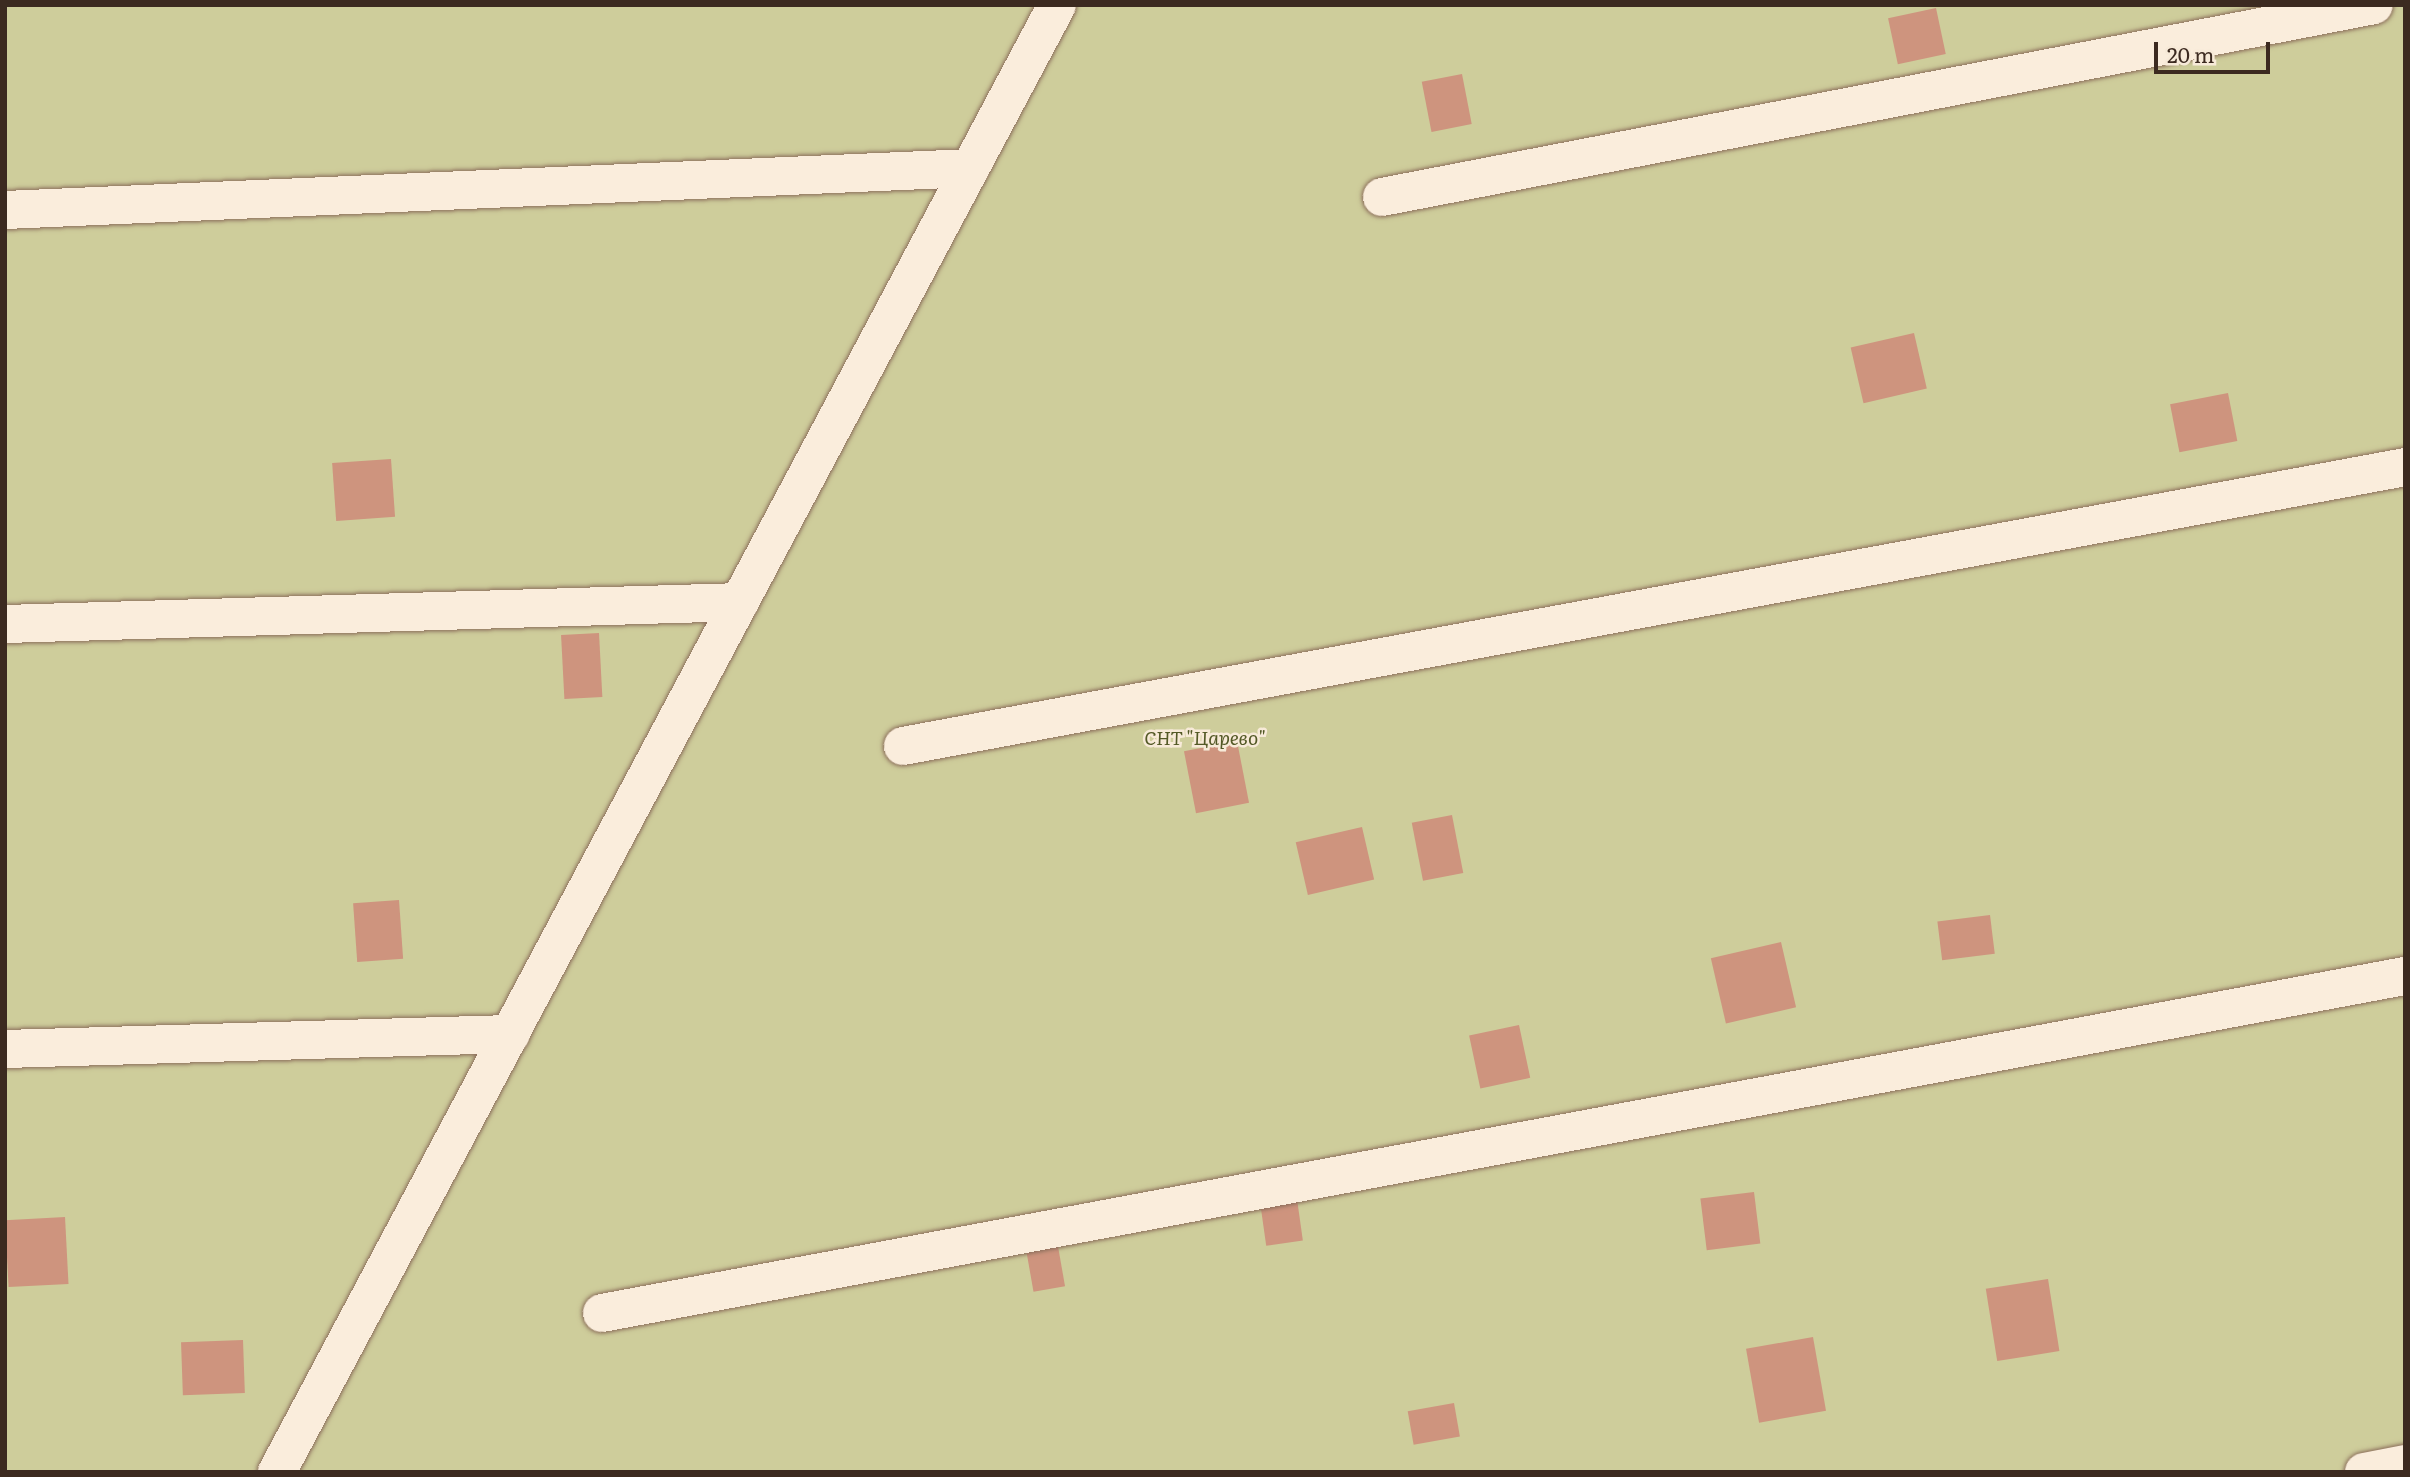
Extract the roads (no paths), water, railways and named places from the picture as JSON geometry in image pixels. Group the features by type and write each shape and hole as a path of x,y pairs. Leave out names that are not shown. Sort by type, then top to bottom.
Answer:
{"street":[{"path":"277,1472 1057,5"},
{"path":"1382,197 2374,5"},
{"path":"5,210 970,168"},
{"path":"903,746 2405,467"},
{"path":"5,624 740,602"},
{"path":"603,1313 2405,976"},
{"path":"5,1049 511,1034"},
{"path":"2364,1472 2405,1464"}],"park label":[{"name":"СНТ \"Царево\"","path":"1205,738"}]}
